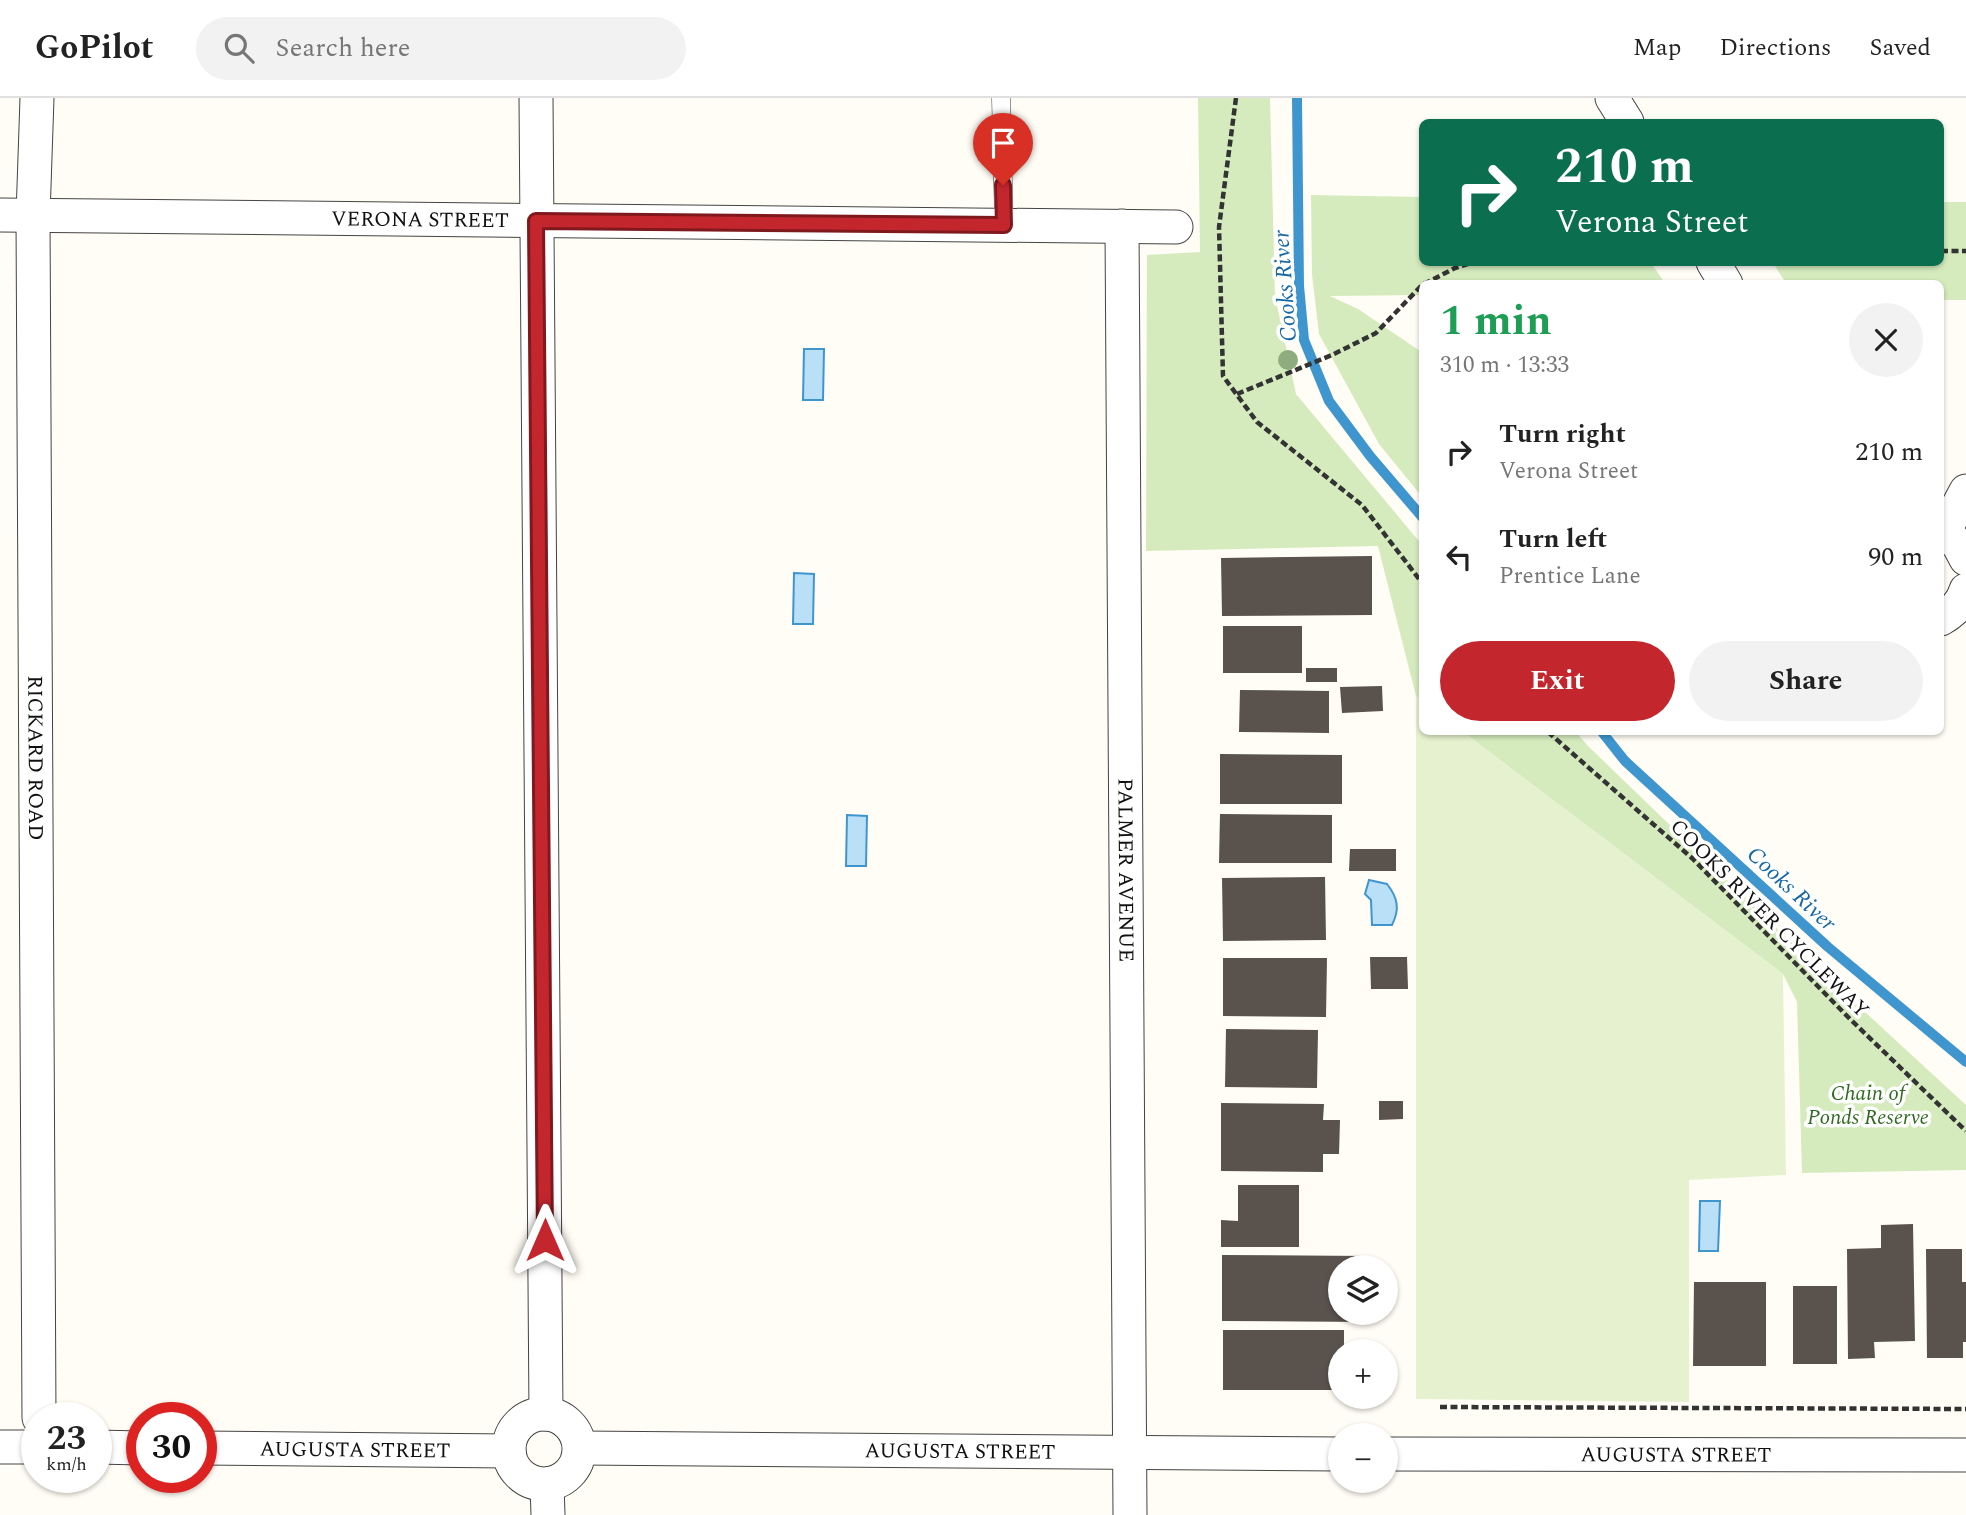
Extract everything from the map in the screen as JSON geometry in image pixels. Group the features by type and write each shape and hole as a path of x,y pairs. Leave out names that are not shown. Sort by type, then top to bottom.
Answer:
{"street":[{"name":"RICKARD ROAD","path":"37,98 33,215 38,1402"},
{"path":"536,98 547,1414"},
{"path":"1612,98 1625,119"},
{"name":"VERONA STREET","path":"0,215 1176,227"},
{"name":"PALMER AVENUE","path":"1122,226 1130,1515"},
{"path":"1944,528 1966,491"},
{"path":"1944,533 1958,544 1966,559"},
{"path":"1944,617 1952,612 1966,590"},
{"path":"547,1414 555,1415 570,1424 580,1448 574,1469 558,1482 547,1499 536,1483 517,1472 509,1451 510,1439 523,1420 534,1415 547,1414"},
{"path":"0,1447 21,1447"},
{"name":"AUGUSTA STREET","path":"217,1448 509,1451"},
{"name":"AUGUSTA STREET","path":"580,1448 1328,1454"},
{"name":"AUGUSTA STREET","path":"1398,1454 1966,1455"}],"lane":[{"path":"1001,98 1004,225"}],"path":[{"path":"1236,98 1219,227 1223,376 1257,422 1362,505 1419,579"},
{"path":"1944,251 1966,251"},
{"path":"1431,280 1462,266"},
{"path":"1237,394 1332,355 1376,333 1419,288"},
{"name":"COOKS RIVER CYCLEWAY","path":"1551,735 1693,859 1850,1019 1966,1131"},
{"path":"1440,1407 1966,1409"}],"green space":[{"path":"1198,98 1270,98 1275,296 1296,394 1419,541 1419,698 1416,696 1378,546 1146,551 1147,255 1200,252"},
{"path":"1311,195 1419,197 1419,266 1653,266 1663,280 1419,280 1419,295 1330,296 1358,309 1419,350 1419,493 1379,444 1319,334 1312,275"},
{"path":"1944,202 1966,202 1966,300 1944,300 1944,280 1784,280 1775,266 1944,266"},
{"path":"1416,696 1419,698 1419,735 1467,735 1783,974 1786,1175 1689,1180 1689,1402 1416,1399"},
{"name":"Chain of Ponds Reserve","path":"1467,735 1579,735 1840,989 1966,1105 1966,1170 1802,1173 1797,1002 1783,974"}],"water":[{"path":"804,349 824,349 823,400 803,400"},
{"path":"794,573 814,574 813,624 793,624"},
{"path":"847,815 867,816 866,866 846,866"},
{"path":"1369,880 1387,884 1394,894 1397,909 1392,925 1372,925 1371,900 1365,894"},
{"path":"1700,1201 1720,1201 1718,1251 1699,1251"}],"building":[{"path":"1372,556 1372,615 1222,616 1221,558"},
{"path":"1223,626 1302,626 1302,673 1223,673"},
{"path":"1306,668 1337,668 1337,682 1306,682"},
{"path":"1382,686 1383,711 1342,713 1340,687"},
{"path":"1240,690 1329,691 1329,733 1239,732"},
{"path":"1220,754 1342,755 1342,804 1220,804"},
{"path":"1220,814 1332,815 1332,863 1219,863"},
{"path":"1350,849 1396,849 1396,871 1349,871"},
{"path":"1325,877 1326,940 1223,941 1222,878"},
{"path":"1370,957 1407,957 1408,989 1371,989"},
{"path":"1223,958 1327,958 1326,1017 1223,1016"},
{"path":"1226,1029 1318,1030 1317,1088 1225,1087"},
{"path":"1379,1101 1403,1101 1403,1119 1379,1120"},
{"path":"1221,1103 1324,1104 1323,1120 1340,1120 1339,1154 1323,1154 1323,1172 1221,1171"},
{"path":"1238,1185 1299,1185 1299,1247 1221,1247 1221,1220 1238,1221"},
{"path":"1913,1224 1915,1341 1874,1342 1875,1358 1848,1359 1847,1249 1881,1248 1881,1225"},
{"path":"1926,1249 1962,1249 1962,1282 1966,1282 1966,1342 1963,1342 1963,1358 1927,1358"},
{"path":"1222,1255 1328,1256 1328,1322 1222,1321"},
{"path":"1694,1282 1766,1282 1766,1366 1693,1366"},
{"path":"1793,1286 1837,1286 1837,1364 1793,1364"},
{"path":"1223,1330 1344,1330 1344,1339 1328,1339 1328,1390 1223,1390"}],"waterway":[{"name":"Cooks River","path":"1297,98 1299,286 1304,340 1329,401 1370,456 1419,513"},
{"name":"Cooks River","path":"1604,735 1625,761 1828,947 1966,1062"}],"route":[{"path":"545,1240 536,221 1004,225 1003,185"}]}
